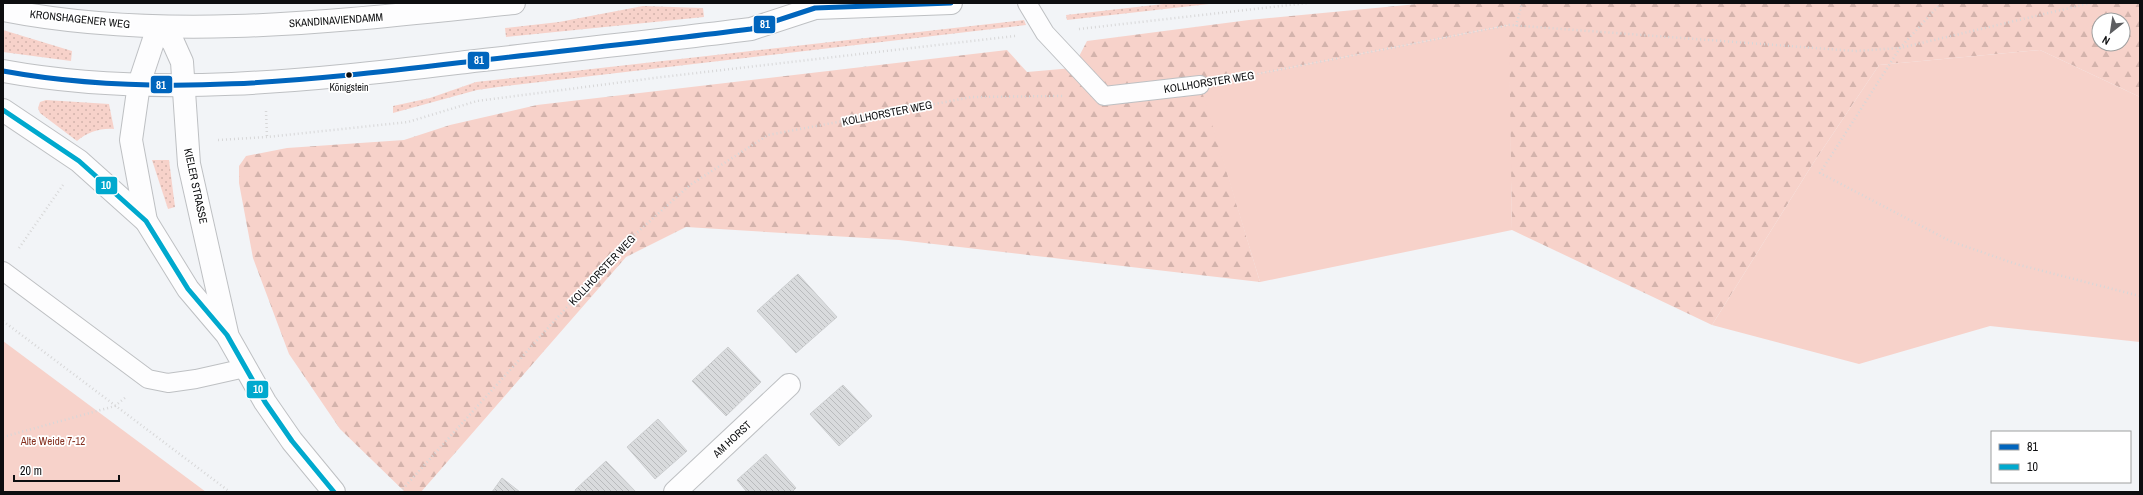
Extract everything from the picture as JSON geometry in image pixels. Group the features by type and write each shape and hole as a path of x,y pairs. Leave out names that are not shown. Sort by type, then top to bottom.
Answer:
{"main road":[{"name":"SKANDINAVIENDAMM","path":"158,27 268,25 376,17 514,3"},
{"path":"3,71 53,80 139,84 184,85 265,83 352,76 702,36 751,29 806,6 951,3"},
{"name":"KRONSHAGENER WEG","path":"3,10 69,20 158,27"},
{"name":"KIELER STRASSE","path":"146,221 131,140 139,84 158,27 173,42 182,62 189,164 227,335"},
{"name":"KIELER STRASSE","path":"3,110 79,161 146,221 188,289 227,335 245,368 292,442 334,492"},
{"name":"AM HORST","path":"675,492 789,385"}],"lane":[{"path":"1027,3 1045,33 1104,96"},
{"name":"KOLLHORSTER WEG","path":"1104,96 1200,85"},
{"path":"3,271 148,379 168,383 196,380 245,368"}],"path":[{"path":"233,140 408,122 477,102 514,96 1307,3"},
{"path":"1516,26 1522,3"},
{"path":"1941,3 1900,48 1820,173 1950,241 2016,264 2140,296"},
{"name":"KOLLHORSTER WEG","path":"1200,85 1509,25 1855,51 1900,48 2091,3"},
{"name":"KOLLHORSTER WEG","path":"400,492 622,246 690,185 768,135 972,97 1104,96"},
{"path":"18,250 64,184"},
{"path":"3,321 230,492"},
{"path":"3,437 115,406 148,379"}],"green space":[{"path":"1172,3 1218,3 1067,20 1066,15"},
{"path":"1428,3 2140,3 2140,97 2040,50 1879,65 1812,165 1712,325 1512,230 1508,25 1201,85 1260,282 899,240 686,227 626,257 421,492 405,492 340,429 289,354 253,258 239,183 239,166 246,156 287,148 404,140 450,125 537,105 1007,50 1027,72 1073,68 1087,41 1249,20"},
{"path":"643,6 703,8 704,17 506,37 505,28 559,22"},
{"path":"1024,20 1026,25 477,90 393,113 393,106 430,98 476,82"},
{"path":"1509,25 1512,230 1260,282 1200,85"},
{"path":"3,30 72,51 71,61 3,52"},
{"path":"2040,50 2140,97 2140,342 1990,326 1859,364 1712,325 1812,165 1879,65"},
{"path":"46,100 109,104 114,129 94,131 77,141 40,113 38,108 40,102"},
{"path":"152,160 169,160 175,207 168,209"},
{"name":"Alte Weide 7-12","path":"3,341 206,492 3,492"}],"building":[{"path":"798,274 837,317 796,353 757,311"},
{"path":"728,347 761,382 726,416 692,381"},
{"path":"843,385 872,416 839,446 810,414"},
{"path":"658,419 687,451 655,479 627,447"},
{"path":"766,454 796,488 792,492 747,492 737,480"},
{"path":"606,461 636,492 576,492 575,490"},
{"path":"502,478 520,492 492,492"}],"transit line":[{"name":"81","path":"3,71 61,79 118,84 234,84 293,80 408,69 751,29 815,8 951,3"},
{"name":"10","path":"3,110 79,161 146,221 188,289 227,335 265,402 292,441 334,492"}],"place":[{"name":"Königstein","path":"349,75"}]}
